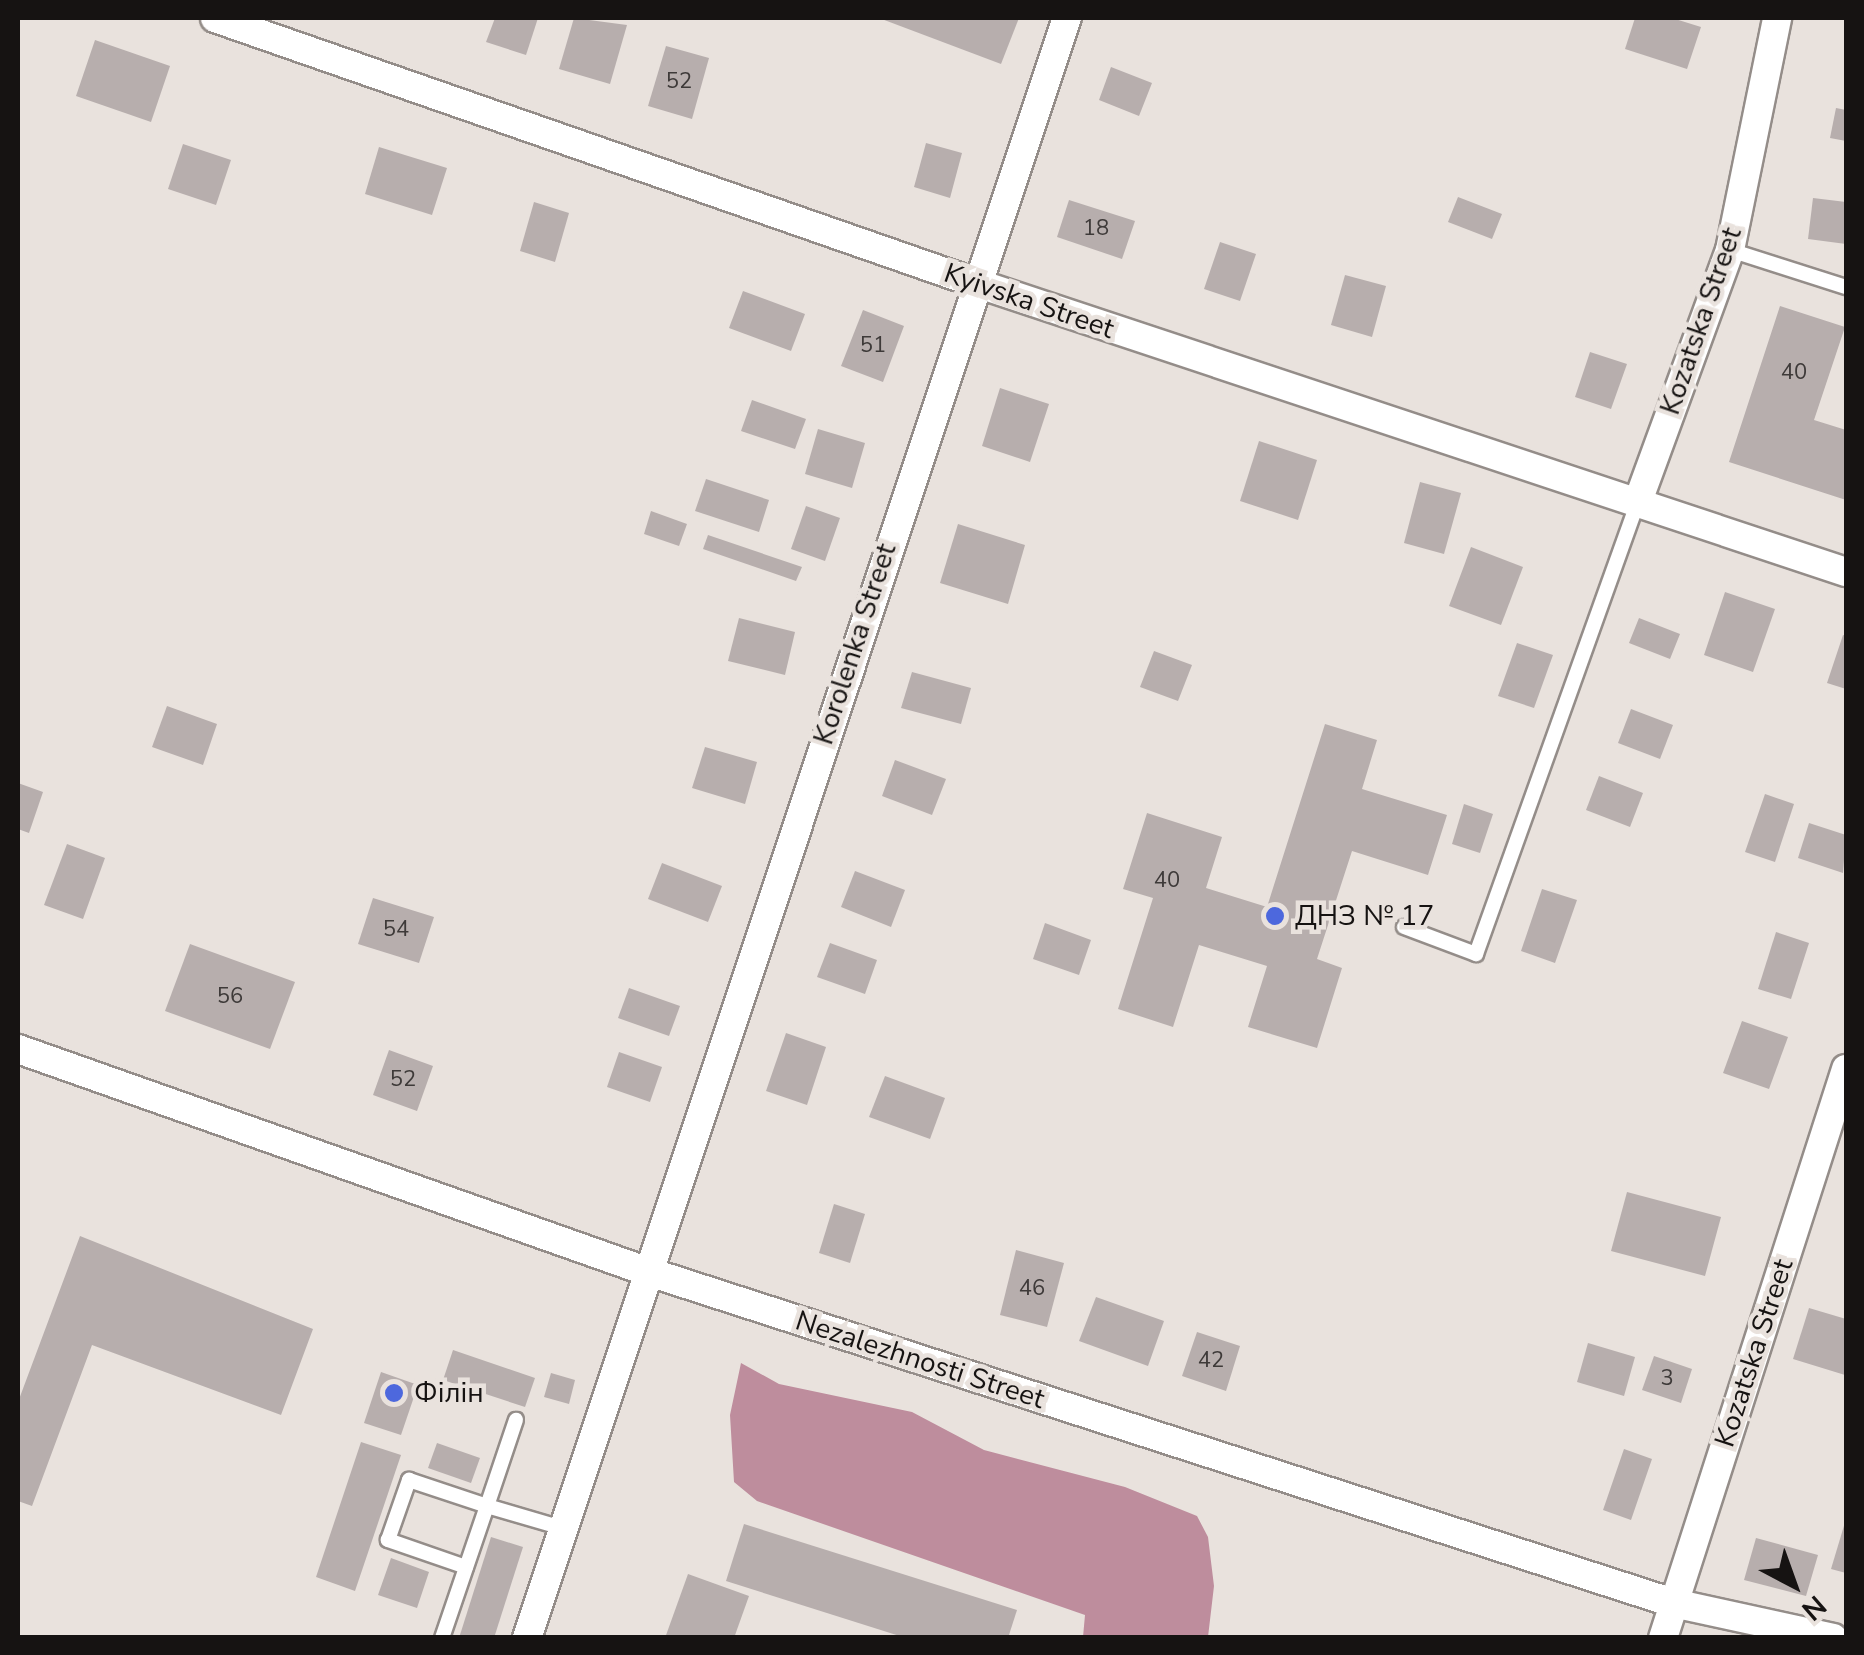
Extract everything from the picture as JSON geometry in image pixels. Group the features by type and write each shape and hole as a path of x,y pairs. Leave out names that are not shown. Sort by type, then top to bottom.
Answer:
{"street":[{"name":"Kyivska Street","path":"215,18 976,283 1846,572"},
{"name":"Korolenka Street","path":"527,1638 646,1271 1067,18"},
{"name":"Kozatska Street","path":"1637,504 1730,250 1777,18"},
{"name":"Nezalezhnosti Street","path":"18,1049 646,1271 1673,1603 1833,1638"},
{"name":"Kozatska Street","path":"1662,1638 1846,1069"}],"lane":[{"path":"1730,250 1846,288"},
{"path":"1404,928 1476,954 1637,504"},
{"path":"442,1638 516,1420"},
{"path":"466,1567 388,1540 409,1480 562,1528"}],"shaded area":[{"path":"741,1363 779,1384 912,1412 984,1450 1125,1487 1197,1516 1208,1537 1214,1586 1208,1637 1083,1637 1085,1615 757,1501 734,1482 730,1415"}],"building":[{"path":"495,18 538,18 526,55 486,42"},
{"path":"574,18 627,25 610,84 559,69"},
{"path":"879,18 1019,18 1001,64"},
{"path":"1635,18 1672,18 1701,27 1687,69 1625,49"},
{"path":"95,40 170,66 151,122 76,96"},
{"path":"666,46 709,58 692,119 648,106"},
{"path":"1111,67 1152,83 1139,116 1099,100"},
{"path":"1836,108 1846,110 1846,141 1830,138"},
{"path":"926,143 962,153 950,198 914,187"},
{"path":"183,144 231,160 216,205 168,189"},
{"path":"379,147 447,168 432,215 365,194"},
{"path":"1458,197 1502,214 1492,239 1448,222"},
{"path":"1813,198 1846,202 1846,244 1808,239"},
{"path":"1069,200 1135,221 1122,259 1057,237"},
{"path":"534,202 569,213 555,262 520,251"},
{"path":"1220,242 1256,254 1240,301 1204,289"},
{"path":"1345,275 1386,286 1372,337 1331,325"},
{"path":"743,291 805,314 791,351 729,328"},
{"path":"1780,306 1845,327 1814,420 1846,430 1846,500 1729,462"},
{"path":"863,310 904,326 883,382 841,366"},
{"path":"1590,352 1627,364 1611,409 1575,397"},
{"path":"1000,388 1049,404 1030,462 982,446"},
{"path":"752,400 806,419 795,449 741,431"},
{"path":"818,429 865,443 852,488 805,474"},
{"path":"1259,441 1317,460 1298,520 1240,501"},
{"path":"706,479 769,500 759,532 695,511"},
{"path":"1420,482 1461,493 1444,554 1404,543"},
{"path":"806,506 840,518 825,561 791,549"},
{"path":"651,511 687,524 679,546 644,534"},
{"path":"958,524 1025,545 1008,604 940,583"},
{"path":"708,535 802,567 796,581 703,549"},
{"path":"1471,547 1523,567 1501,625 1449,606"},
{"path":"1725,592 1775,609 1753,672 1704,655"},
{"path":"739,618 795,632 785,675 728,661"},
{"path":"1639,618 1680,634 1670,659 1629,643"},
{"path":"1843,635 1846,636 1846,689 1827,683"},
{"path":"1517,643 1553,655 1534,708 1498,696"},
{"path":"1154,651 1192,665 1178,701 1140,687"},
{"path":"912,672 971,688 961,724 901,708"},
{"path":"167,706 217,724 203,765 152,747"},
{"path":"1631,709 1673,725 1660,759 1618,743"},
{"path":"1325,724 1377,740 1362,789 1447,815 1428,875 1352,851 1317,959 1342,968 1317,1048 1248,1027 1267,966 1199,945 1173,1027 1118,1009 1153,898 1123,889 1147,813 1222,837 1206,888 1267,907"},
{"path":"705,747 757,762 745,804 692,788"},
{"path":"895,760 946,779 932,815 882,796"},
{"path":"1599,776 1643,793 1630,827 1586,810"},
{"path":"18,783 43,792 29,833 18,829"},
{"path":"1765,794 1794,804 1775,862 1745,852"},
{"path":"1464,804 1493,814 1480,853 1452,844"},
{"path":"1809,823 1846,835 1843,873 1798,858"},
{"path":"67,844 105,858 83,919 44,905"},
{"path":"662,863 722,886 708,922 648,899"},
{"path":"855,871 905,890 891,927 841,907"},
{"path":"1542,889 1577,900 1555,963 1521,951"},
{"path":"373,898 434,917 419,963 358,944"},
{"path":"1045,923 1091,940 1079,975 1033,959"},
{"path":"1776,932 1809,943 1791,999 1758,989"},
{"path":"830,943 877,960 865,994 817,977"},
{"path":"190,944 295,982 270,1049 165,1011"},
{"path":"629,988 680,1006 669,1036 618,1018"},
{"path":"1742,1021 1788,1037 1769,1089 1723,1073"},
{"path":"786,1033 826,1047 807,1105 766,1091"},
{"path":"389,1050 433,1066 417,1111 373,1095"},
{"path":"619,1052 662,1067 650,1102 607,1087"},
{"path":"885,1076 945,1098 930,1139 869,1117"},
{"path":"1627,1192 1721,1217 1705,1276 1611,1251"},
{"path":"834,1204 865,1214 850,1263 819,1253"},
{"path":"80,1236 313,1329 281,1415 92,1345 32,1506 18,1501 18,1402"},
{"path":"1016,1250 1064,1263 1047,1327 1000,1315"},
{"path":"1096,1297 1164,1321 1148,1366 1079,1341"},
{"path":"1809,1308 1846,1319 1845,1375 1793,1359"},
{"path":"1197,1332 1240,1346 1226,1391 1182,1376"},
{"path":"1588,1343 1635,1357 1624,1396 1577,1382"},
{"path":"453,1350 535,1378 525,1407 443,1380"},
{"path":"1654,1356 1692,1369 1681,1403 1642,1390"},
{"path":"381,1372 418,1385 401,1435 364,1423"},
{"path":"551,1373 575,1380 569,1404 544,1397"},
{"path":"361,1442 401,1455 355,1591 316,1577"},
{"path":"437,1443 480,1458 471,1483 428,1468"},
{"path":"1624,1449 1652,1459 1631,1520 1603,1510"},
{"path":"1846,1519 1846,1573 1831,1569"},
{"path":"744,1524 1017,1610 1008,1638 906,1638 726,1581"},
{"path":"491,1537 523,1547 494,1638 459,1638"},
{"path":"1756,1538 1818,1555 1806,1596 1744,1580"},
{"path":"391,1558 429,1572 417,1608 378,1595"},
{"path":"688,1574 749,1596 734,1638 665,1638"}],"place":[{"name":"ДНЗ № 17","path":"1275,916"},
{"name":"Філін","path":"394,1393"}]}
